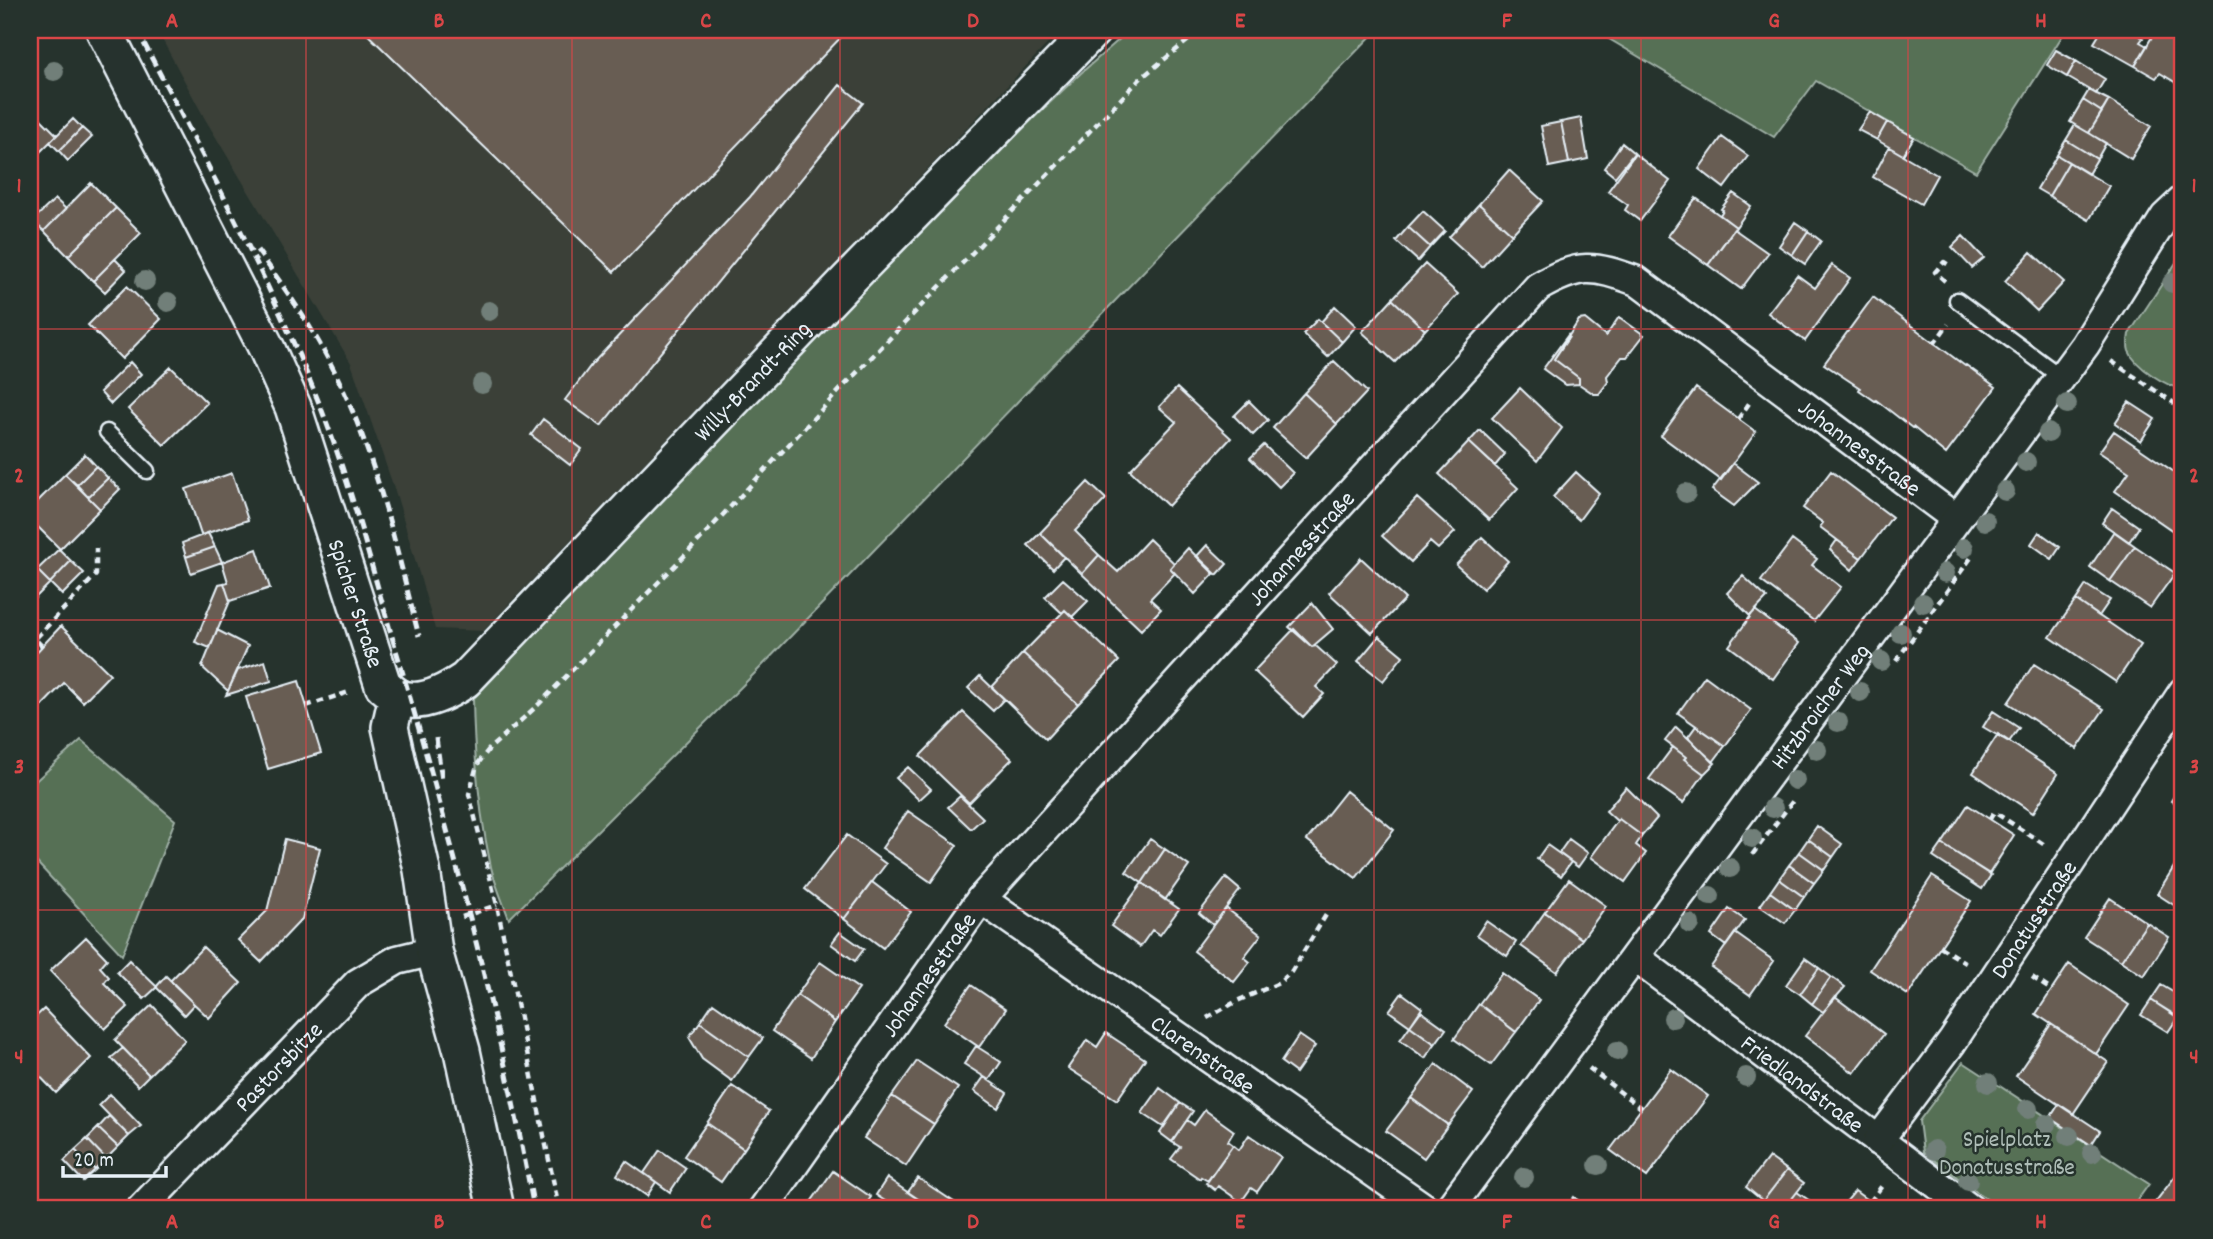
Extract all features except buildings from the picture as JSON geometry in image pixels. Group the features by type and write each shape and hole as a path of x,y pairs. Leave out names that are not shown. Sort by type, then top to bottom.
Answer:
{"street":[{"name":"Spicher Straße","path":"104,30 276,368 293,407 320,486 377,670 383,685 397,696 390,727 422,870 434,951 462,1051 496,1209"},
{"name":"Willy-Brandt-Ring","path":"397,696 412,700 428,698 448,691 465,680 1093,30"},
{"name":"Hitzbroicher Weg","path":"1449,1209 2084,345 2165,217 2183,200"},
{"name":"Johannesstraße","path":"763,1209 981,899 1538,287 1560,275 1582,268 1613,272 1637,281 1955,518"},
{"name":"Donatusstraße","path":"1878,1141 1952,1042 2183,692"},
{"name":"Clarenstraße","path":"981,899 1426,1209"},
{"name":"Pastorsbitze","path":"141,1209 358,983 397,960 434,951"},
{"name":"Friedlandstraße","path":"1635,957 1970,1209"}],"lane":[{"path":"1957,300 2061,376"},
{"path":"107,432 147,471"}],"path":[{"path":"559,1209 497,905 469,794 477,765 489,749 538,705 688,552 1141,78 1202,30"},
{"path":"2084,345 2183,409"},
{"path":"42,646 35,639 96,575 96,548"},
{"path":"306,706 353,691"},
{"path":"1990,819 1994,812 2071,862"},
{"path":"1191,1045 1207,1018 1237,1001 1279,984 1291,972 1326,915"},
{"path":"1586,1066 1641,1108"}],"shaded area":[{"path":"157,30 1061,30 483,631 435,629 397,497 351,363 205,119"}],"green space":[{"path":"1130,30 1377,30 758,670 509,919 493,873 483,826 473,699 948,200"},
{"path":"1594,30 2066,30 1976,172 1816,81 1774,137"},
{"path":"2183,252 2183,389 2145,370 2132,357 2128,345 2129,334"},
{"path":"81,740 175,820 122,955 30,855 30,786"},
{"name":"Spielplatz Donatusstraße","path":"1963,1062 2149,1184 2131,1209 2000,1209 1923,1152 1919,1121"}],"railway":[{"path":"137,30 278,308 319,403 339,459 411,702 470,918 488,990 534,1209"},
{"path":"257,250 306,320 346,396 379,484 419,636"},
{"path":"436,738 442,780"}]}
